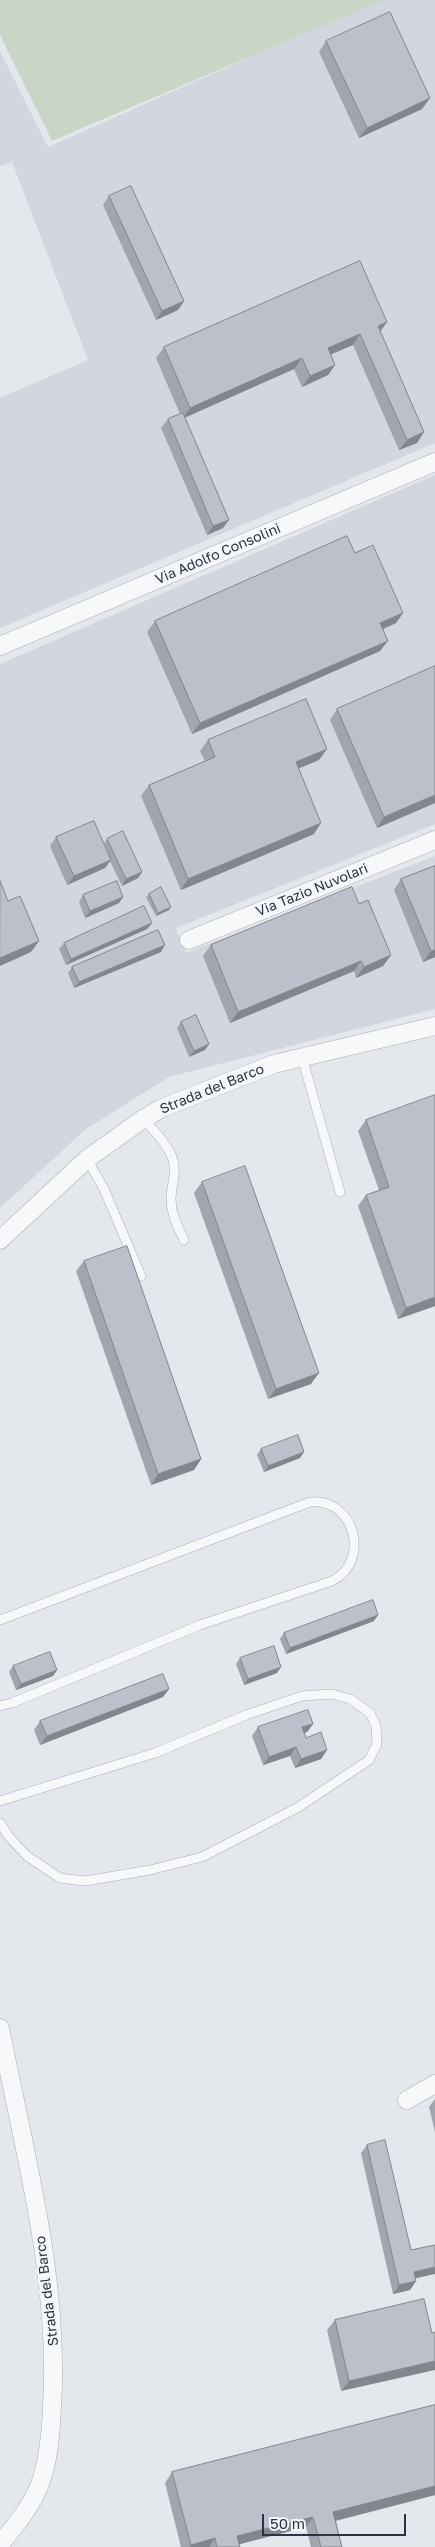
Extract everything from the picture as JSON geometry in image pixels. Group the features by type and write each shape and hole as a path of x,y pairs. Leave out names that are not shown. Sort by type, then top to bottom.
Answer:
{"street":[{"name":"Via Adolfo Consolini","path":"0,646 435,462"},
{"name":"Via Tazio Nuvolari","path":"189,940 435,840"},
{"name":"Strada del Barco","path":"0,1240 87,1159 143,1119 184,1098 248,1073 302,1057 435,1026"},
{"name":"Strada del Barco","path":"0,2028 48,2272 55,2364 49,2445 40,2483 24,2516 0,2544"},
{"path":"407,2100 435,2084"}],"lane":[{"path":"302,1057 340,1192"},
{"path":"143,1119 166,1146 173,1162 175,1177 172,1206 176,1224 184,1240"},
{"path":"87,1159 104,1189 141,1276"},
{"path":"0,1620 310,1502 319,1501 335,1506 346,1519 353,1537 354,1552 351,1565 343,1575 332,1582 200,1625 12,1704 0,1706"},
{"path":"0,1802 155,1753 246,1714 309,1695 332,1694 350,1699 370,1713 376,1726 376,1749 369,1760 360,1768 297,1808 202,1857 106,1879 71,1881 48,1872 27,1856 9,1838 0,1823"}],"shaded area":[{"path":"378,0 435,0 435,443 0,628 0,398 88,360 12,162 0,166 0,51 48,147"},
{"path":"435,475 435,824 176,928 186,953 435,856 435,1009 169,1077 86,1129 0,1208 0,664"}],"green space":[{"path":"0,0 383,0 52,141 0,35"}],"building":[{"path":"390,12 430,98 367,128 326,41"},
{"path":"131,186 184,301 162,311 109,196"},
{"path":"360,261 387,322 378,326 424,432 407,440 360,334 328,348 335,365 310,376 302,358 190,408 164,347"},
{"path":"183,413 229,520 213,526 168,419"},
{"path":"347,536 355,553 373,545 403,613 380,623 388,641 200,723 155,621"},
{"path":"435,666 435,795 384,817 337,709"},
{"path":"306,699 327,749 296,762 321,823 188,879 149,785 215,757 208,740"},
{"path":"94,821 111,860 74,876 56,837"},
{"path":"123,831 142,872 126,879 107,839"},
{"path":"435,866 435,950 431,951 401,879"},
{"path":"0,881 8,901 20,896 39,941 0,958"},
{"path":"117,881 123,897 90,911 83,895"},
{"path":"161,887 171,907 158,913 149,894"},
{"path":"352,887 359,904 368,900 391,955 364,967 361,961 238,1012 211,945"},
{"path":"144,906 152,923 71,959 64,943"},
{"path":"158,930 165,945 79,982 72,967"},
{"path":"196,1015 209,1044 194,1051 181,1022"},
{"path":"435,1095 435,1297 406,1308 366,1195 389,1187 366,1120"},
{"path":"245,1166 319,1373 276,1389 202,1182"},
{"path":"127,1246 201,1459 158,1474 84,1261"},
{"path":"298,1435 304,1452 268,1466 261,1449"},
{"path":"373,1600 378,1615 290,1648 284,1633"},
{"path":"274,1646 281,1667 248,1679 240,1658"},
{"path":"50,1652 57,1670 21,1684 13,1666"},
{"path":"163,1674 169,1689 47,1736 40,1721"},
{"path":"308,1710 313,1724 302,1727 306,1738 321,1732 327,1750 301,1759 296,1747 269,1757 258,1727"},
{"path":"385,2140 411,2250 435,2245 435,2267 414,2272 416,2281 399,2285 367,2145"},
{"path":"424,2299 432,2333 435,2332 435,2361 349,2381 335,2320"},
{"path":"435,2405 435,2486 333,2512 342,2547 321,2547 313,2517 237,2536 240,2547 217,2547 215,2538 191,2545 172,2472"}]}
